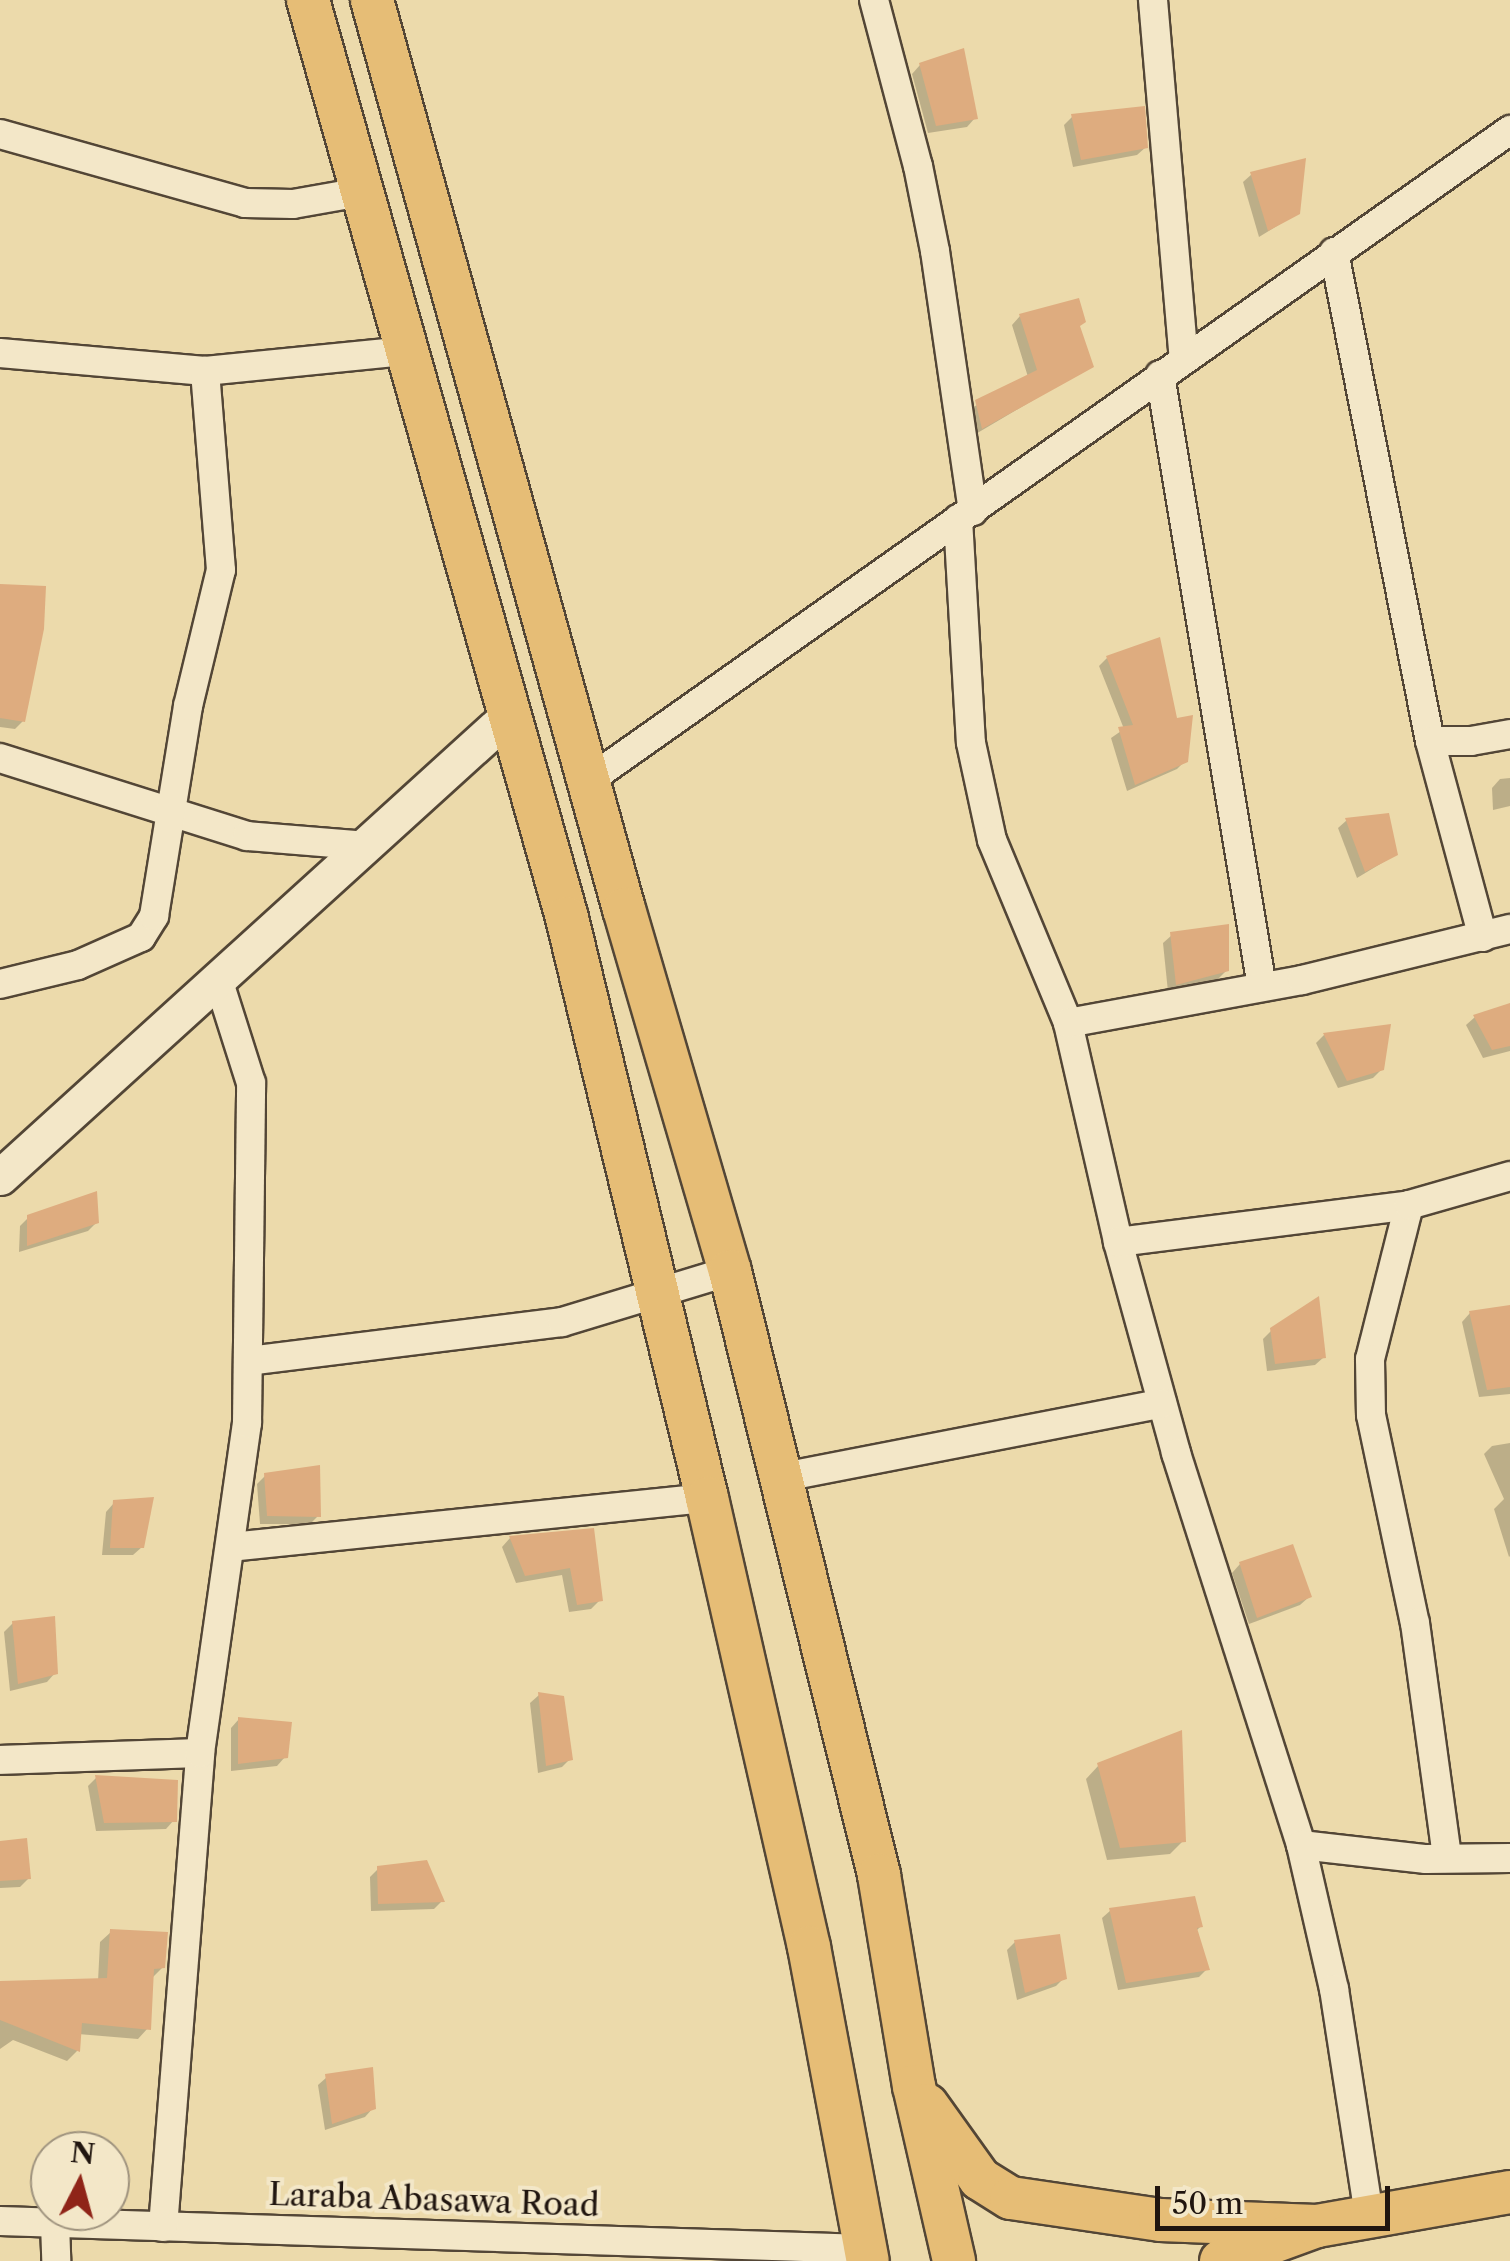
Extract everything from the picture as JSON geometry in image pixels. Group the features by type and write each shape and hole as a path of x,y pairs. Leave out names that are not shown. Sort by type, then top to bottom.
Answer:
{"main road":[{"path":"308,0 567,918 707,1498 808,1947 867,2255"},
{"path":"372,0 588,781 730,1271 879,1875 914,2086 954,2261"},
{"path":"914,2086 980,2179 1011,2198 1160,2220 1317,2226"},
{"path":"1221,2261 1317,2226 1510,2192"}],"street":[{"path":"874,0 931,234 965,515 972,744 992,840 1068,1022 1118,1242 1162,1402 1301,1846 1334,1989 1368,2216"},
{"path":"1153,0 1184,358"},
{"path":"0,134 245,203 294,204 361,192"},
{"path":"588,781 1334,252 1508,139"},
{"path":"1068,1022 1262,988 1496,933 1430,741 1334,252"},
{"path":"0,353 205,371 404,351"},
{"path":"0,984 78,965 141,937 154,916 188,706 221,570 205,371"},
{"path":"1160,375 1262,988"},
{"path":"0,1177 509,715"},
{"path":"1430,741 1471,741 1510,734"},
{"path":"0,758 248,836 369,846"},
{"path":"163,2226 200,1753 247,1423 251,1082 219,982"},
{"path":"1118,1242 1409,1205 1506,1185"},
{"path":"1409,1205 1370,1359 1371,1414 1416,1623 1446,1858"},
{"path":"249,1361 492,1334 562,1322 730,1271"},
{"path":"783,1477 1162,1402"},
{"path":"231,1547 707,1498"},
{"path":"0,1760 200,1753"},
{"path":"1301,1846 1446,1858 1510,1858"},
{"name":"Laraba Abasawa Road","path":"0,2220 30,2222"},
{"name":"Laraba Abasawa Road","path":"130,2225 867,2255"},
{"path":"55,2231 56,2261"}],"building":[{"path":"964,48 978,119 936,126 919,63"},
{"path":"1145,106 1148,148 1081,160 1071,114"},
{"path":"1306,158 1300,214 1268,231 1250,172"},
{"path":"1079,298 1086,322 1080,326 1094,367 982,429 975,400 1037,370 1019,314"},
{"path":"0,584 46,586 44,629 25,722 0,718"},
{"path":"1160,637 1177,718 1193,715 1188,762 1135,785 1118,727 1133,725 1106,656"},
{"path":"1389,813 1398,855 1365,872 1345,818"},
{"path":"1229,924 1229,971 1176,985 1170,932"},
{"path":"1510,1003 1510,1046 1492,1050 1473,1015"},
{"path":"1391,1024 1384,1070 1347,1081 1323,1033"},
{"path":"97,1191 99,1223 27,1246 27,1215"},
{"path":"1319,1296 1326,1358 1275,1364 1270,1328"},
{"path":"1510,1305 1510,1387 1487,1390 1469,1311"},
{"path":"320,1465 321,1517 267,1516 264,1473"},
{"path":"154,1497 144,1548 110,1548 113,1500"},
{"path":"594,1528 603,1601 577,1605 570,1568 525,1576 509,1536"},
{"path":"1293,1544 1312,1597 1257,1618 1239,1562"},
{"path":"55,1616 58,1674 18,1684 12,1621"},
{"path":"538,1692 564,1696 573,1760 546,1766"},
{"path":"238,1717 292,1722 288,1758 238,1764"},
{"path":"1182,1730 1186,1842 1120,1848 1097,1763"},
{"path":"95,1775 178,1780 177,1822 104,1823"},
{"path":"27,1838 31,1879 0,1881 0,1841"},
{"path":"427,1860 445,1902 378,1904 377,1866"},
{"path":"1195,1896 1203,1927 1197,1928 1210,1970 1126,1983 1109,1908"},
{"path":"110,1929 168,1932 165,1968 154,1969 151,2030 82,2023 80,2052 0,2020 0,1981 107,1978"},
{"path":"1060,1934 1067,1979 1025,1993 1014,1940"},
{"path":"373,2067 376,2109 332,2124 325,2074"}]}
